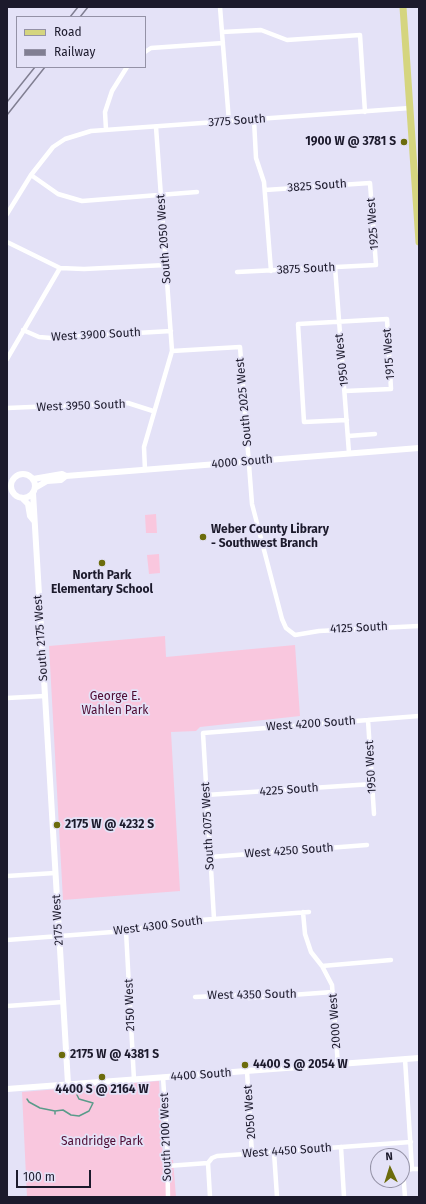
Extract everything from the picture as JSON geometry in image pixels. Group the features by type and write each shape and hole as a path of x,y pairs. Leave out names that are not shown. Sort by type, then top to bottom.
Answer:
{"main road":[{"path":"403,7 419,242"}],"street":[{"path":"220,7 229,122"},
{"path":"222,32 261,30 287,40 360,35 365,112"},
{"path":"146,51 151,48 223,44"},
{"path":"106,130 106,112 112,91 126,68"},
{"name":"3775 South","path":"31,175 53,147 65,139 91,131 410,108"},
{"path":"254,120 256,158 264,182 265,190 271,271"},
{"name":"South 2050 West","path":"156,126 172,351"},
{"path":"7,214 31,175 58,194 82,201 197,192"},
{"name":"3825 South","path":"265,190 370,183"},
{"name":"1925 West","path":"370,183 376,265"},
{"path":"7,242 60,268 84,269 166,265"},
{"name":"3875 South","path":"237,272 376,265"},
{"name":"1950 West","path":"335,267 349,453"},
{"path":"7,359 60,268"},
{"name":"1915 West","path":"338,322 387,319 391,389 345,390"},
{"path":"338,322 298,324 304,422 347,420"},
{"name":"West 3900 South","path":"23,330 39,337 51,338 170,331"},
{"name":"South 2025 West","path":"172,351 240,347 252,504 282,619 291,632 295,635 299,634"},
{"path":"144,470 144,447 153,411 169,365 172,351"},
{"name":"West 3950 South","path":"7,408 128,403 153,411"},
{"path":"348,436 375,434"},
{"name":"4000 South","path":"33,479 62,474 66,476 419,448"},
{"path":"22,474 28,475 33,479 34,491 22,498 16,496 9,490 11,483 10,479 22,474"},
{"name":"4000 South","path":"34,491 47,481 61,480 66,476"},
{"name":"South 2175 West","path":"34,491 34,520 48,755"},
{"name":"South 2175 West","path":"22,498 28,504 30,516 34,520"},
{"name":"4125 South","path":"299,634 319,631 419,626"},
{"path":"7,698 45,696"},
{"name":"West 4200 South","path":"203,733 419,716"},
{"name":"1950 West","path":"368,720 374,814"},
{"name":"South 2075 West","path":"203,733 214,919"},
{"name":"2175 West","path":"48,755 68,1084"},
{"name":"4225 South","path":"206,796 372,784"},
{"name":"West 4250 South","path":"210,857 367,845"},
{"path":"7,876 55,873"},
{"name":"2000 West","path":"303,912 305,934 311,952 322,966 332,985 338,1065"},
{"name":"West 4300 South","path":"7,940 126,931 173,922 309,912"},
{"name":"2150 West","path":"126,931 134,1080"},
{"path":"322,966 391,960"},
{"name":"West 4350 South","path":"195,997 239,995 249,998 333,992"},
{"path":"7,1006 63,1002"},
{"name":"4400 South","path":"7,1089 419,1058"},
{"path":"405,1059 412,1169"},
{"name":"2050 West","path":"247,1071 252,1154"},
{"name":"South 2100 West","path":"163,1078 167,1139 168,1197"},
{"name":"West 4450 South","path":"167,1166 208,1163 212,1158 218,1156 411,1142"},
{"path":"341,1147 344,1197"},
{"path":"274,1152 277,1197"},
{"path":"208,1163 210,1197"},
{"path":"405,1197 404,1172 412,1169 419,1169"}],"green space":[{"path":"156,514 157,533 146,533 145,515"},
{"path":"159,554 160,573 149,574 147,555"},
{"name":"George E. Wahlen Park","path":"165,636 166,657 295,645 300,716 200,727 196,731 171,732 180,891 63,900 49,646"},
{"name":"Sandridge Park","path":"159,1081 163,1161 173,1160 176,1197 27,1197 22,1092"}],"waterway":[{"path":"55,1114 55,1111 63,1110 71,1115 79,1116 89,1111 93,1103 79,1099 77,1095"},
{"path":"27,1099 29,1102 40,1108 55,1111"}],"railway":[{"path":"71,16 78,7"},
{"path":"81,16 88,7"},
{"path":"7,102 34,68"},
{"path":"7,115 44,68"}],"place":[{"name":"1900 W @ 3781 S","path":"404,142"},
{"name":"Weber County Library - Southwest Branch","path":"203,537"},
{"name":"North Park Elementary School","path":"102,563"},
{"name":"2175 W @ 4232 S","path":"57,825"},
{"name":"2175 W @ 4381 S","path":"62,1055"},
{"name":"4400 S @ 2054 W","path":"245,1065"},
{"name":"4400 S @ 2164 W","path":"102,1077"}]}
